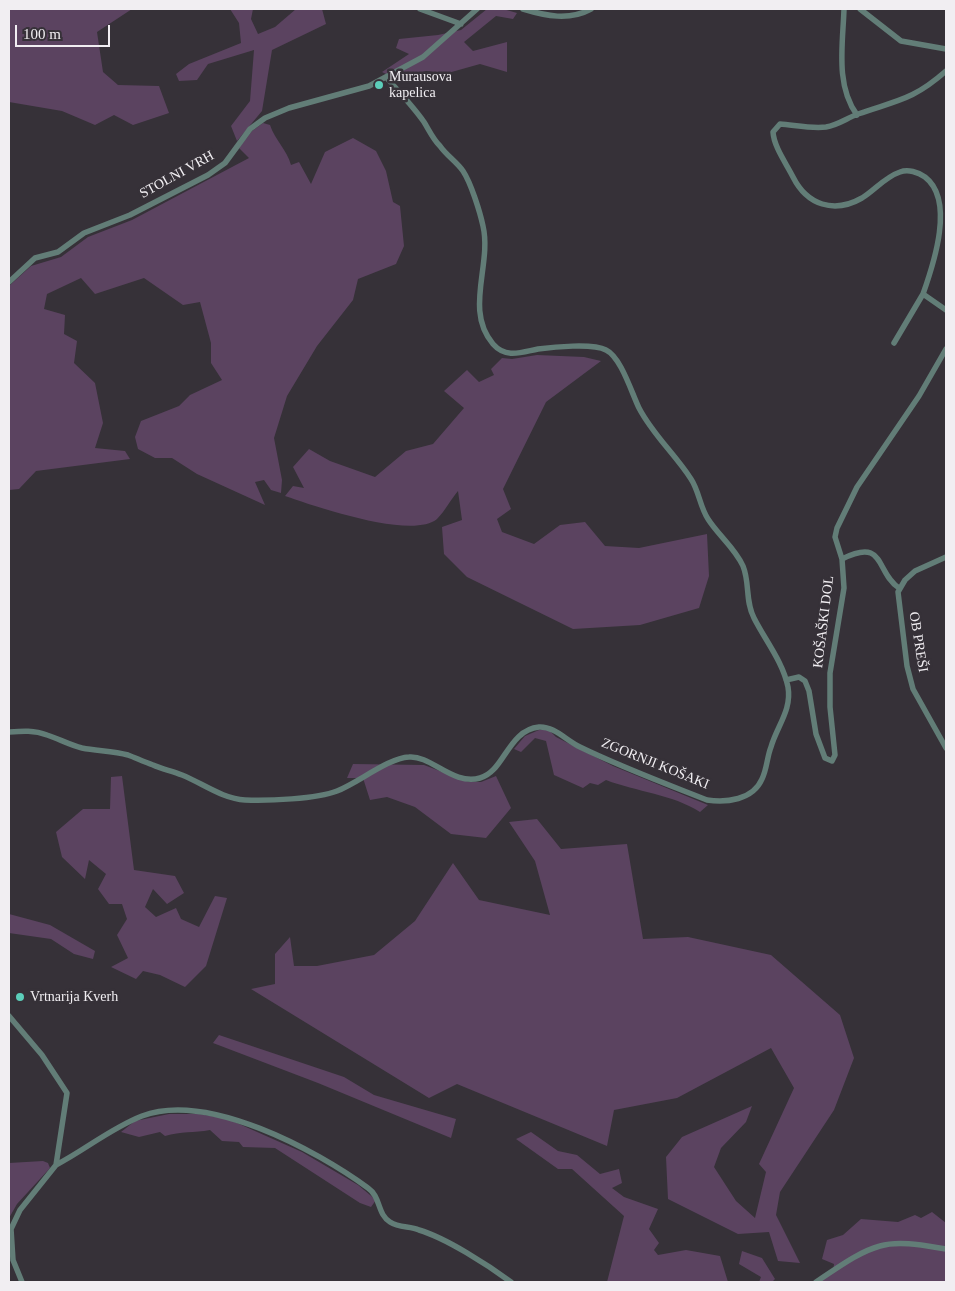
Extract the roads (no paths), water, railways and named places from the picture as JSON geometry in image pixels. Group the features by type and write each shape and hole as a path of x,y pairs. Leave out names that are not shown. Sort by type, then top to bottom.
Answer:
{"street":[{"path":"420,9 461,24"},
{"name":"STOLNI VRH","path":"9,282 35,258 58,252 84,233 130,215 208,175 225,162 250,129 265,118 289,108 369,86 423,57 477,9"},
{"path":"523,9 554,17 574,15 591,9"},
{"path":"844,9 842,63 844,88 849,104 856,115"},
{"path":"860,9 901,40 946,49"},
{"path":"894,343 923,294 934,256 943,211 941,198 928,179 910,171 900,172 863,197 848,204 833,206 820,204 798,187 774,138 773,132 780,124 824,127 910,98 921,92 946,71"},
{"name":"ZGORNJI KOŠAKI","path":"9,732 29,731 45,734 82,748 128,755 180,774 237,799 263,800 336,792 386,765 409,757 427,761 438,769 452,775 469,779 481,778 491,773 510,746 520,736 529,730 548,728 578,746 625,768 707,800 721,802 735,800 749,793 760,784 764,777 774,738 788,708 789,696 786,680 771,647 753,617 748,602 747,581 742,565 707,518 691,478 662,444 649,425 614,356 605,349 594,347 540,349 508,354 495,347 491,342 481,316 479,300 484,230 466,178 463,171 440,147 416,112 386,77"},
{"path":"923,294 946,310"},
{"name":"KOŠAŠKI DOL","path":"786,680 799,678 805,681 809,691 812,716 820,749 825,758 832,761 835,755 830,707 830,672 844,588 842,559 835,537 847,507 869,468 919,396 946,349"},
{"path":"842,559 856,552 871,554 881,563 893,585 899,588 915,571 946,557"},
{"name":"OB PREŠI","path":"899,588 908,666 913,689 946,748"},
{"path":"9,1016 42,1055 67,1093 56,1165"},
{"path":"22,1282 13,1260 11,1229 20,1210 56,1165 125,1124 157,1111 198,1110 225,1115 261,1129 323,1160 370,1189 378,1197 383,1215 388,1222 428,1234 489,1266 511,1282"},
{"path":"816,1282 881,1245 900,1244 946,1249"}],"place":[{"name":"Murausova kapelica","path":"379,85"},
{"name":"Vrtnarija Kverh","path":"20,997"}]}
